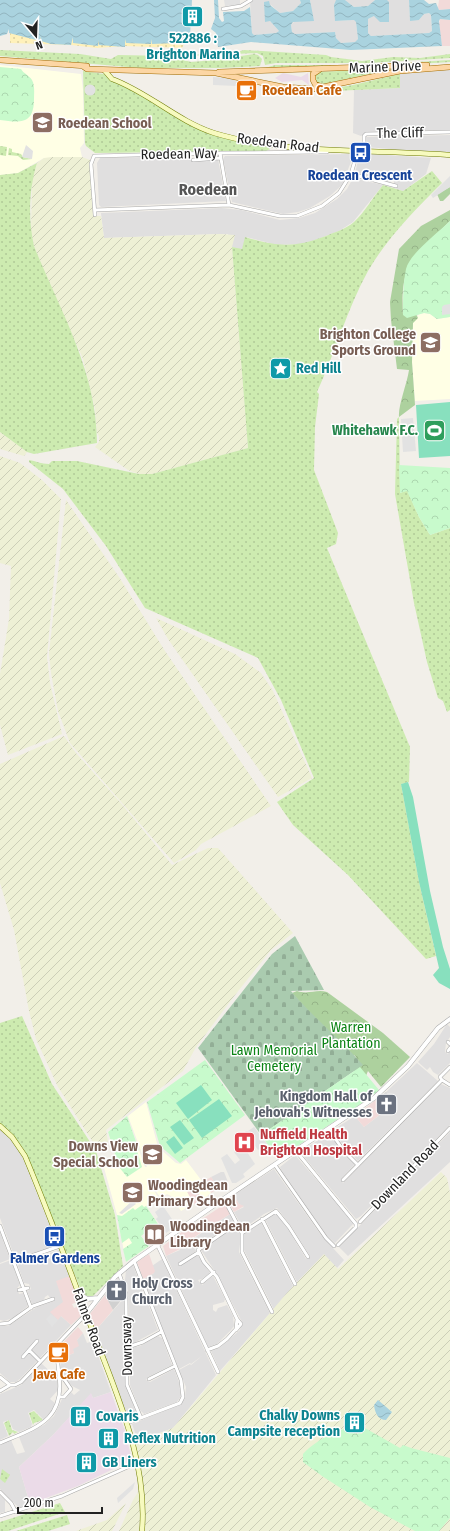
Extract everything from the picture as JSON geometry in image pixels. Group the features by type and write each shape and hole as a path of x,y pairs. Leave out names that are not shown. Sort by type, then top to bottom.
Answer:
{"main road":[{"name":"Marine Drive","path":"0,60 119,70 216,73 283,87 313,89 400,71 450,67"},
{"name":"Marine Drive","path":"216,73 224,71 450,64"},
{"name":"Marine Drive","path":"84,67 87,69 105,71 119,70"},
{"path":"320,69 313,74 313,80 315,84 324,87"},
{"path":"119,70 119,81"},
{"name":"Roedean Road","path":"105,71 110,77 199,126 215,133 263,144 313,150 364,150 450,155"},
{"name":"Falmer Road","path":"0,1126 12,1137 22,1151 80,1294 122,1410 137,1463 142,1490 142,1531"}],"street":[{"path":"223,9 241,6 250,0"},
{"name":"The Cliff","path":"364,150 364,136 366,134 450,132"},
{"name":"Roedean Way","path":"95,210 91,164 94,156 313,150"},
{"path":"95,215 95,210 229,205 280,216 297,216 314,210 333,199 343,189 351,174 358,150"},
{"path":"220,153 229,205"},
{"path":"193,160 220,158"},
{"path":"351,174 393,184"},
{"path":"0,1391 10,1385 19,1384 86,1314 119,1273 157,1244 365,1105 390,1085 416,1058 438,1028 450,1019"},
{"path":"343,1180 442,1080 440,1077 450,1067"},
{"path":"442,1080 450,1085"},
{"name":"Downland Road","path":"360,1222 450,1128"},
{"path":"329,1130 344,1151 358,1165"},
{"path":"275,1166 325,1236 336,1245 356,1225 296,1151"},
{"path":"224,1199 242,1233 242,1253 272,1312"},
{"path":"242,1233 276,1211 289,1227 308,1257"},
{"path":"262,1219 295,1284"},
{"path":"180,1264 199,1252 198,1249 237,1223"},
{"path":"0,1226 31,1308"},
{"path":"157,1244 206,1350 218,1372"},
{"path":"14,1262 60,1246"},
{"path":"199,1252 214,1272 237,1318 235,1331 218,1346 206,1350"},
{"path":"130,1422 178,1404 182,1400 181,1382 134,1261"},
{"path":"202,1282 214,1272"},
{"name":"Downsway","path":"119,1273 126,1294 128,1347 127,1385 141,1418"},
{"path":"19,1290 28,1288"},
{"path":"80,1294 87,1299 98,1298"},
{"path":"0,1324 11,1322 47,1299 53,1299"},
{"path":"128,1347 143,1342 161,1332"},
{"path":"23,1357 37,1341"},
{"path":"29,1350 40,1361"},
{"path":"0,1443 44,1423 54,1411 60,1397 60,1379 57,1358 51,1350"},
{"path":"149,1379 175,1366"},
{"path":"0,1377 10,1385"},
{"path":"60,1379 64,1379 71,1389 64,1397 60,1397"},
{"path":"0,1516 16,1512 77,1490 137,1463"},
{"path":"0,1492 10,1502 16,1512"}],"shaded area":[{"path":"224,0 240,0 240,5 225,6"},
{"path":"250,0 300,0 301,3 293,11 280,13 271,5 270,21 279,31 276,33 254,35 252,33"},
{"path":"310,0 336,0 335,21 356,21 358,39 356,42 341,43 336,38 335,32 295,34 292,32 291,25 311,4"},
{"path":"345,0 375,0 368,6 354,7"},
{"path":"387,0 409,0 410,20 419,20 424,14 429,13 431,15 432,31 429,33 371,36 368,33 368,19 374,16"},
{"path":"439,0 450,0 450,9 439,10"},
{"path":"440,19 450,20 450,46 442,46 439,25"},
{"name":"Roedean School","path":"0,65 81,74 83,90 84,143 80,148 82,157 44,158 18,173 0,175"},
{"path":"450,70 450,130 366,132 361,136 353,133 354,90 400,88 400,74"},
{"path":"283,73 301,77 308,73 309,85 302,80 282,82 275,78"},
{"path":"213,77 235,79 235,81 238,82 237,86 213,85"},
{"path":"90,84 94,86 96,90 94,94 90,96 86,94 84,90 86,86"},
{"path":"450,135 450,154 366,147 366,137"},
{"path":"26,145 33,151 32,159 22,157"},
{"path":"360,152 431,158 426,174 403,191 394,188 397,185 394,184 394,180 392,179 390,183 355,173"},
{"path":"354,154 342,185 330,196 310,208 298,212 283,214 232,202 223,159 225,156"},
{"path":"190,156 190,159 218,159 226,201 101,207 99,205 97,163 100,158"},
{"path":"82,157 90,160 93,216 101,216 104,238 220,234 235,235 232,247 248,448 152,474 139,474 128,470 95,447 99,442 99,436 97,433 95,409 83,359 43,268 34,246 31,232 32,179 37,163 44,158"},
{"path":"450,176 450,187 433,198 431,195"},
{"path":"353,178 383,185 353,222 339,231 305,244 277,245 246,237 242,250 232,247 228,234 104,238 101,213 222,208 241,210 280,220 299,218 315,213 337,199 347,189"},
{"path":"450,304 450,314 442,315 442,307"},
{"name":"Brighton College Sports Ground","path":"419,314 430,314 437,319 450,317 450,399 415,401 412,362 413,322"},
{"path":"413,418 416,451 403,452 401,419"},
{"path":"0,432 27,452 24,456 0,449"},
{"path":"0,456 20,463 42,480 61,499 47,657 50,683 62,734 8,755 0,725 0,674 9,619 11,566 0,563"},
{"path":"66,500 119,577 165,651 271,806 201,844 196,850 174,863 70,743 58,711 49,653"},
{"path":"156,618 235,654 261,673 273,691 312,778 278,797 168,639"},
{"path":"64,736 76,753 120,802 172,865 208,848 218,848 293,933 271,950 235,995 196,1047 183,1071 106,1130 108,1142 96,1147 58,1087 36,1039 29,1011 14,930 0,883 0,764"},
{"path":"447,1024 450,1027 450,1037 446,1043 445,1052 448,1054 450,1051 450,1063 438,1075 433,1072 430,1067 427,1070 418,1062 434,1044"},
{"path":"417,1063 438,1081 358,1161 343,1145 333,1130 355,1116 364,1127 381,1114 395,1102 386,1092"},
{"path":"441,1084 450,1088 450,1125 361,1216 356,1219 300,1152 329,1133 343,1152 355,1164 341,1179 343,1183"},
{"path":"386,1092 395,1102 386,1110 377,1099"},
{"path":"377,1099 386,1110 364,1127 355,1116"},
{"path":"146,1102 158,1147 176,1163 181,1164 186,1160 211,1193 203,1199 194,1188 187,1192 194,1204 181,1211 171,1196 167,1194 161,1198 150,1184 158,1197 146,1206 158,1224 141,1236 149,1246 126,1262 117,1215 103,1164 116,1159 108,1132 127,1116 145,1167 147,1167 128,1116"},
{"path":"254,1127 267,1144 258,1150 245,1131 248,1131"},
{"path":"0,1129 9,1136 22,1156 57,1244 40,1252 17,1258 15,1258 0,1218"},
{"path":"450,1132 450,1162 348,1256 339,1247"},
{"path":"243,1146 255,1164 243,1174 245,1177 236,1183 232,1183 221,1158 227,1154 235,1164 240,1160 234,1152"},
{"path":"295,1155 353,1222 353,1224 335,1243 327,1236 281,1170 280,1167"},
{"path":"274,1169 321,1235 344,1260 337,1268 324,1255 297,1282 265,1219 276,1213 288,1229 306,1259 309,1259 310,1256 291,1226 277,1208 264,1214 243,1229 234,1212 244,1207 239,1204 234,1195"},
{"path":"224,1172 228,1182 219,1188 211,1177"},
{"path":"441,1172 447,1178 450,1193 450,1531 119,1531 133,1500 142,1486 134,1443 173,1428 286,1294 324,1254 338,1269"},
{"path":"211,1177 219,1188 211,1193 203,1182"},
{"path":"194,1187 203,1199 194,1204 187,1192"},
{"path":"234,1195 239,1204 244,1206 234,1212 227,1199"},
{"path":"133,1200 136,1204 122,1214 119,1213"},
{"path":"225,1204 230,1214 183,1245 179,1234"},
{"path":"163,1206 172,1219 171,1221 175,1227 166,1233 156,1219 158,1217 155,1212"},
{"path":"230,1214 234,1222 195,1249 196,1251 178,1263 180,1266 197,1254 210,1273 198,1280 203,1285 204,1282 213,1276 225,1299 224,1302 213,1305 213,1310 216,1312 218,1308 227,1305 233,1316 234,1326 217,1344 208,1347 166,1256 180,1250 179,1248"},
{"path":"261,1222 293,1286 274,1310 244,1250 244,1234"},
{"path":"236,1226 241,1236 239,1252 270,1313 220,1371 211,1351 219,1348 240,1330 242,1322 218,1276 201,1250"},
{"path":"0,1232 10,1259 0,1263"},
{"path":"178,1235 183,1245 179,1247 180,1249 166,1256 163,1246"},
{"path":"59,1250 70,1276 61,1316 71,1325 21,1378 16,1382 10,1382 0,1373 0,1326 8,1326 37,1307 54,1301 53,1297 50,1298 48,1295 44,1300 32,1304 27,1291 31,1289 29,1284 24,1283 17,1263"},
{"path":"149,1254 155,1271 143,1279 137,1262"},
{"path":"162,1259 216,1375 173,1428 138,1441 132,1424 181,1404 185,1398 186,1387 179,1370 190,1364 191,1365 202,1356 191,1364 190,1363 179,1369 163,1331 143,1279 154,1273 152,1266"},
{"path":"11,1260 20,1285 17,1288 19,1294 23,1293 28,1306 13,1318 4,1321 0,1320 0,1264"},
{"path":"133,1265 158,1330 132,1344 130,1342 128,1292 125,1280 126,1270"},
{"path":"70,1276 80,1301 72,1304 74,1308 82,1305 84,1313 71,1325 61,1316 58,1320 50,1312 63,1302 56,1281"},
{"path":"118,1279 123,1286 124,1297 113,1310 105,1295"},
{"path":"105,1295 113,1310 95,1331 90,1314"},
{"path":"125,1297 126,1385 137,1415 132,1419 127,1416 95,1331"},
{"path":"51,1314 58,1320 52,1327 46,1319"},
{"path":"78,1327 83,1333 77,1340 79,1346 73,1349 74,1353 67,1356 66,1354 58,1361 58,1356 54,1352"},
{"path":"83,1333 87,1343 93,1341 111,1392 93,1398 91,1394 53,1435 19,1467 30,1504 19,1508 0,1489 0,1445 11,1440 17,1454 25,1452 19,1437 44,1425 54,1416 62,1399 66,1398 71,1392 74,1395 80,1390 72,1386 62,1374 60,1361 66,1354 67,1356 74,1353 72,1349"},
{"path":"158,1336 162,1338 172,1365 148,1377 146,1380 150,1382 174,1369 179,1382 181,1396 177,1402 144,1414 140,1410 130,1385 130,1348 140,1346"},
{"path":"41,1363 55,1376 57,1375 58,1390 50,1399 55,1403 53,1408 44,1420 34,1410 28,1413 32,1424 31,1427 19,1432 13,1429 9,1420 3,1422 8,1436 0,1440 0,1394 21,1385"},
{"path":"111,1392 125,1431 132,1460 78,1486 30,1504 19,1467 53,1435 91,1393 93,1398"},
{"path":"135,1482 133,1489 118,1503 117,1498"},
{"path":"0,1495 5,1500 5,1512 0,1513"},
{"path":"126,1503 112,1531 76,1531 107,1520"}],"green space":[{"path":"0,50 80,54 111,59 118,55 169,56 191,62 254,54 258,55 262,59 260,66 221,68 140,68 0,56"},
{"path":"244,50 326,55 362,61 393,57 420,58 450,54 450,58 369,63 276,63 265,65 263,56 257,53 193,56 185,55 182,52 187,54 213,54 231,53"},
{"path":"450,60 450,62 370,67 265,68 275,65 365,65"},
{"path":"0,67 21,69 31,78 33,82 34,89 32,113 25,120 14,122 0,120"},
{"path":"397,68 320,84 315,82 314,75 319,72"},
{"path":"83,71 104,74 116,83 123,85 203,130 267,146 270,149 266,151 95,153 86,146 85,143"},
{"path":"400,74 400,88 311,92 353,85"},
{"path":"0,146 7,147 6,156 0,155"},
{"path":"9,148 12,149 12,152 32,159 23,160 18,156 8,155"},
{"path":"37,163 32,183 30,204 34,246 84,366 91,391 97,443 34,454 27,452 0,432 0,175 18,173"},
{"path":"432,171 442,183 393,236 368,271 347,316 317,392 319,394 315,427 314,470 338,533 336,544 327,548 410,747 409,782 401,784 419,882 436,956 426,959 348,875 293,825 277,802 314,778 281,700 258,658 145,608 106,546 63,489 29,462 29,460 43,464 49,464 52,461 77,461 139,474 152,474 248,448 232,247 242,249 245,237 267,243 286,245 304,243 326,236 354,222 362,214 383,185 403,191"},
{"path":"450,187 450,194 443,201 440,201 437,194"},
{"path":"450,210 450,221 427,243 412,261 404,282 403,315 416,314 418,318 413,323 412,362 415,405 399,417 409,370 397,369 391,320 390,302 399,249 421,226"},
{"path":"450,221 450,317 437,319 430,314 424,313 407,318 403,315 406,269 413,256"},
{"name":"Whitehawk F.C.","path":"450,402 450,456 419,458 416,405"},
{"path":"399,417 400,493 407,490 419,517 430,535 450,528 450,710 447,712 443,701 438,698 427,662 414,603 395,494 397,419"},
{"path":"399,465 450,468 450,528 430,535 419,517 407,491 400,493"},
{"path":"408,782 413,797 430,891 443,947 450,969 450,989 439,983 433,975 439,968 419,882 401,784"},
{"name":"Lawn Memorial Cemetery","path":"295,936 324,990 291,991 363,1065 261,1135 198,1048 272,954"},
{"name":"Warren Plantation","path":"297,991 327,992 383,1033 410,1057 381,1087 368,1071 365,1078 353,1071 356,1057 354,1055 348,1056 292,993"},
{"path":"22,1016 52,1084 96,1151 115,1215 123,1266 93,1296 86,1296 81,1290 23,1148 9,1131 0,1124 0,1023"},
{"path":"205,1060 245,1115 180,1163 160,1146 147,1102"},
{"path":"360,1067 379,1090 342,1118 341,1117 278,1159 261,1135"},
{"path":"201,1085 212,1100 188,1119 176,1103"},
{"path":"219,1099 232,1116 202,1138 189,1120"},
{"path":"127,1116 139,1150 137,1151 142,1167 127,1177 119,1167 108,1132"},
{"path":"180,1120 194,1138 184,1145 170,1127"},
{"path":"174,1136 183,1148 175,1154 166,1142"},
{"path":"142,1205 144,1207 146,1206 158,1224 141,1236 149,1246 126,1262 123,1249 132,1243 129,1238 122,1243 117,1215 122,1216 133,1208 135,1210"},
{"path":"34,1411 43,1420 34,1423 33,1425 29,1413"},
{"path":"9,1420 12,1430 18,1432 14,1434 13,1432 9,1436 4,1423"},
{"path":"349,1426 350,1430 357,1434 362,1434 365,1428 400,1448 403,1445 450,1458 450,1518 439,1531 415,1531 370,1507 303,1462 303,1454 311,1446 323,1438 335,1432 346,1429"},
{"path":"2,1469 10,1475 5,1483 0,1479"},
{"path":"60,1503 65,1512 8,1531 0,1531 0,1522"},
{"path":"67,1515 70,1524 48,1531 16,1531"}],"sand":[{"path":"10,31 31,36 53,38 98,40 186,40 182,48 125,46 97,48 71,45 10,43"}],"water":[{"path":"0,0 192,0 190,37 188,40 176,43 152,44 152,39 151,44 126,43 125,39 125,47 99,45 99,40 98,46 73,43 73,37 71,45 51,44 41,41 41,36 40,41 9,33 9,29 7,34 0,36"},
{"path":"214,0 218,0 219,18 222,22 224,21 223,12 244,11 250,7 252,33 254,35 276,33 279,31 270,21 265,22 264,2 269,1 270,5 280,13 293,11 301,3 300,0 310,0 314,21 293,22 291,25 292,32 295,34 335,32 336,38 341,43 355,42 358,39 356,22 354,20 335,21 334,5 336,0 345,0 354,7 368,6 375,0 387,0 389,2 389,22 380,22 374,16 368,19 368,33 371,36 429,33 432,31 431,15 429,13 424,14 419,20 410,21 409,0 424,0 429,4 436,3 439,10 450,9 450,20 440,19 439,21 442,46 351,50 251,42 218,47 216,33 211,29 215,18"},
{"path":"378,1400 392,1412 386,1420 381,1419 376,1413 374,1405"}],"place":[{"name":"522886 : Brighton Marina","path":"193,16"},
{"name":"Roedean Cafe","path":"246,90"},
{"name":"Roedean School","path":"42,123"},
{"name":"Roedean Crescent","path":"360,153"},
{"name":"Brighton College Sports Ground","path":"431,342"},
{"name":"Red Hill","path":"281,368"},
{"name":"Whitehawk F.C.","path":"434,430"},
{"name":"Kingdom Hall of Jehovah's Witnesses","path":"387,1104"},
{"name":"Nuffield Health Brighton Hospital","path":"245,1142"},
{"name":"Downs View Special School","path":"153,1154"},
{"name":"Woodingdean Primary School","path":"133,1193"},
{"name":"Woodingdean Library","path":"154,1234"},
{"name":"Falmer Gardens","path":"55,1236"},
{"name":"Holy Cross Church","path":"116,1291"},
{"name":"Java Cafe","path":"59,1352"},
{"name":"Covaris","path":"81,1416"},
{"name":"Chalky Downs Campsite reception","path":"355,1423"},
{"name":"Reflex Nutrition","path":"109,1438"},
{"name":"GB Liners","path":"86,1462"}],"district":[{"name":"Roedean","path":"208,189"}]}
